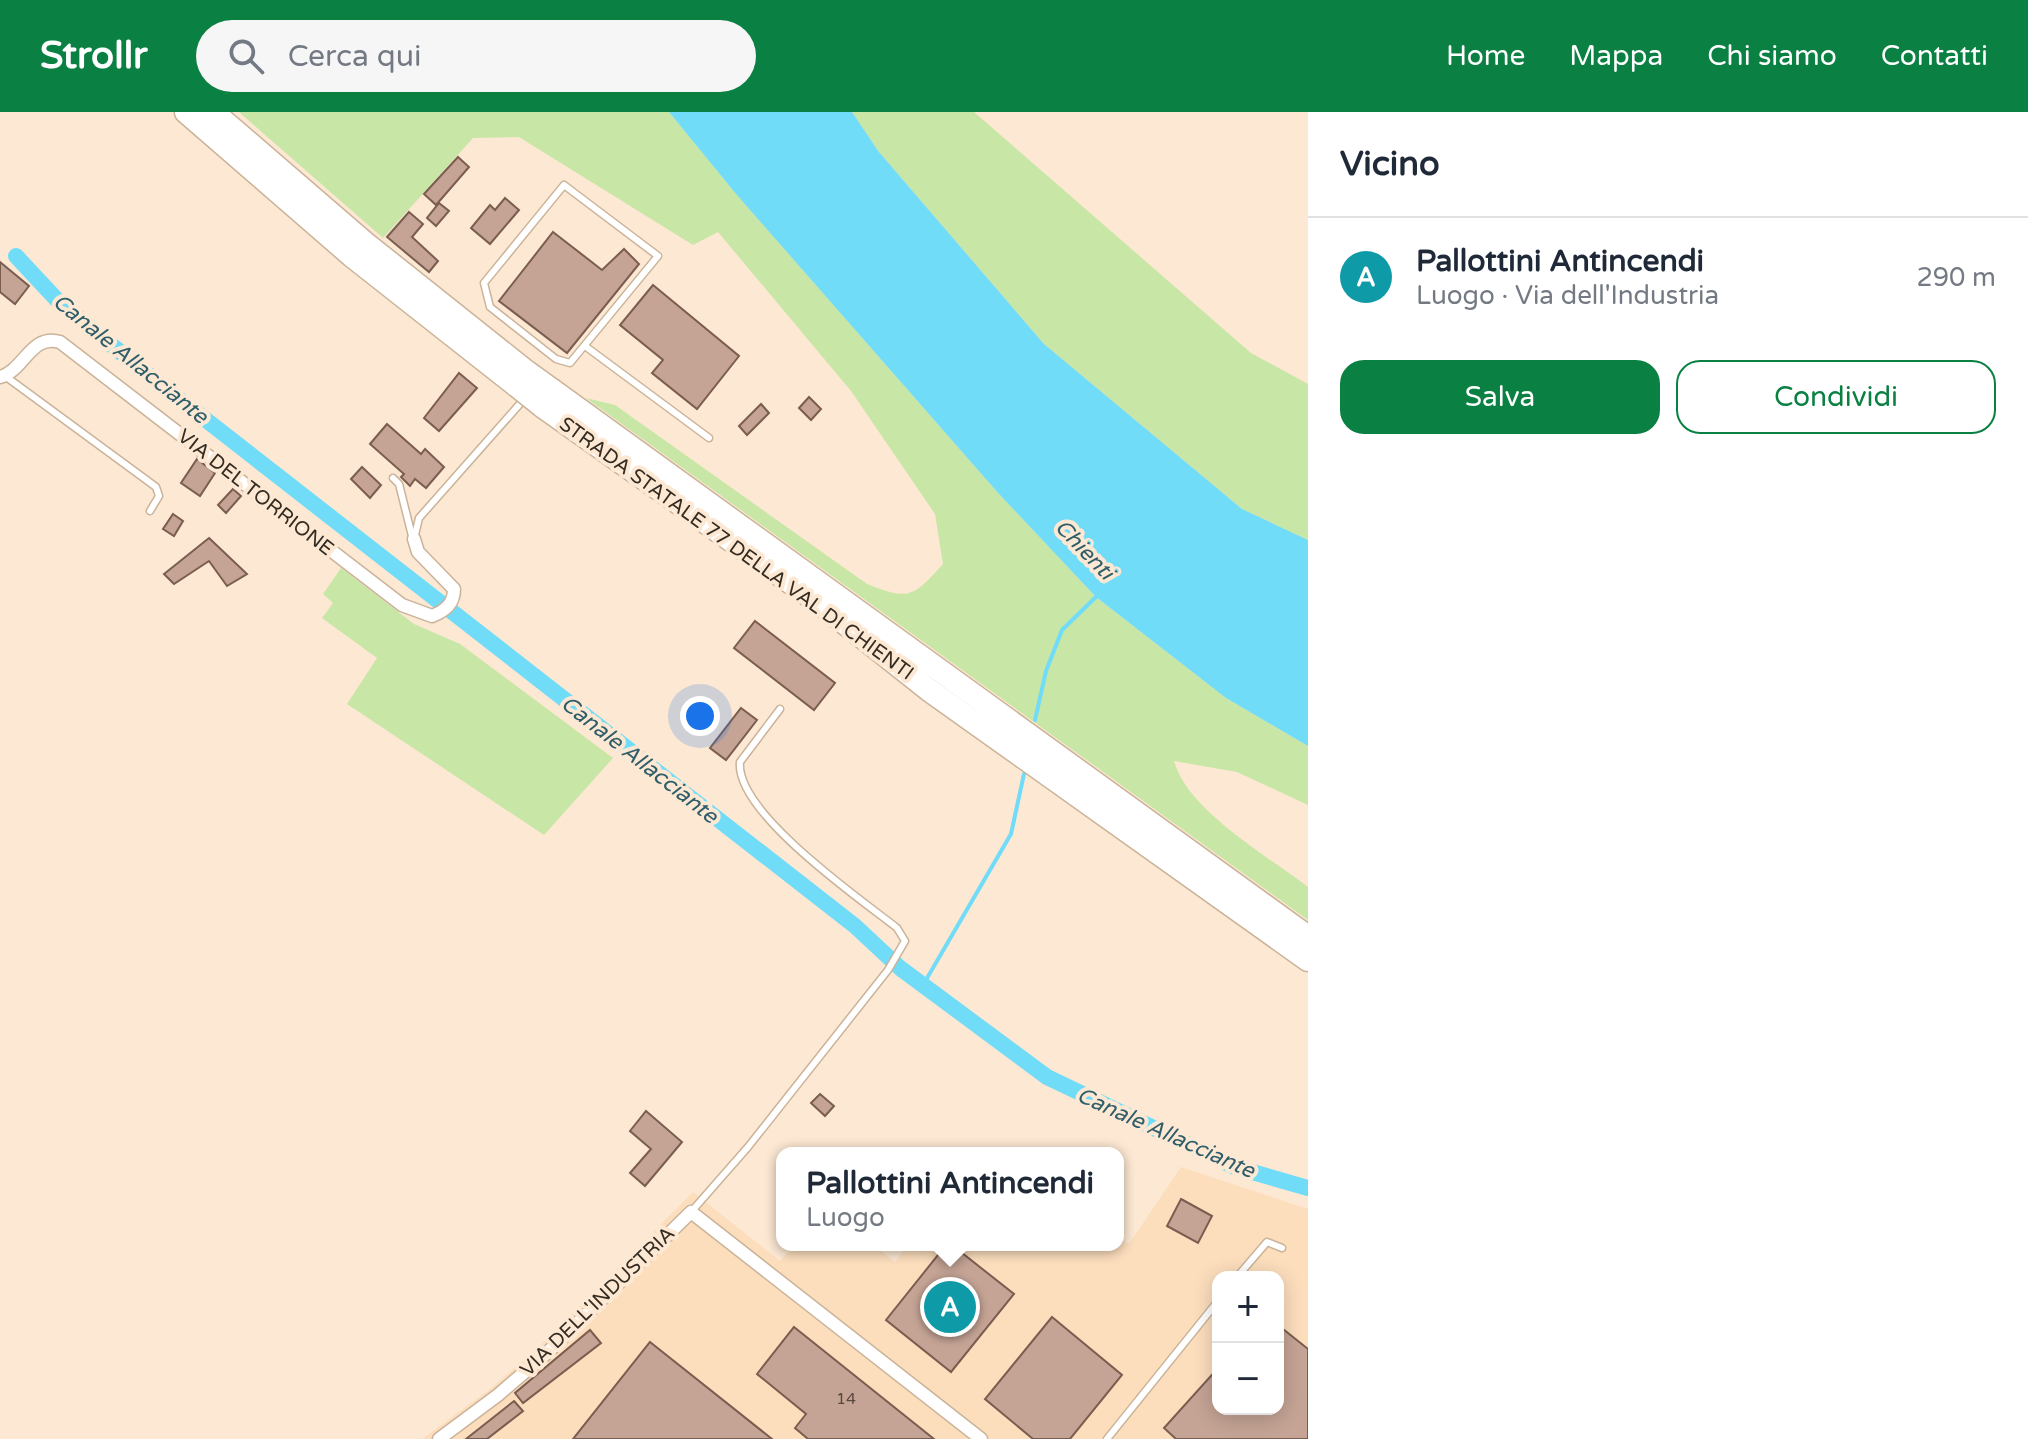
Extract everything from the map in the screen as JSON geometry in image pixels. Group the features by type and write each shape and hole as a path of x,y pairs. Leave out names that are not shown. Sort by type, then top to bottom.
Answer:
{"highway":[{"name":"STRADA STATALE 77 DELLA VAL DI CHIENTI","path":"186,112 341,247 541,379 1308,937"},
{"name":"STRADA STATALE 77 DELLA VAL DI CHIENTI","path":"213,112 354,234 541,379 929,690 1308,960"}],"street":[{"name":"VIA DEL TORRIONE","path":"3,377 35,346 51,339 60,342 402,605 432,616 448,608 454,598 450,582 425,560 414,539"},
{"name":"VIA DELL'INDUSTRIA","path":"439,1439 548,1352 691,1212 981,1439"}],"lane":[{"path":"414,539 419,518 541,379 570,363 658,256 564,185 484,283 490,307 541,379"},
{"path":"585,346 709,438"},
{"path":"3,377 156,487 159,496 150,511"},
{"path":"393,478 399,484 414,539"},
{"path":"691,1212 752,1142 888,970 905,941 897,928 789,841 747,789 739,772 740,762 780,709"},
{"path":"1242,1271 1267,1242 1282,1248"},
{"path":"1107,1439 1212,1308"}],"shaded area":[{"path":"1181,1167 1308,1209 1308,1439 422,1439 489,1390 540,1346 693,1192 780,1261 789,1251 881,1251 895,1262 903,1251 1124,1251 1124,1241 1129,1244"}],"green space":[{"path":"239,112 669,112 736,194 999,494 1096,597 1226,698 1308,746 1308,805 1237,772 1174,761 1182,779 1212,814 1308,887 1308,920 586,398 615,405 867,584 893,593 910,593 943,564 935,514 851,391 718,232 693,245 519,137 473,138 383,238"},
{"path":"852,112 974,112 1251,353 1308,384 1308,540 1242,509 1044,344 879,152"},
{"path":"341,568 414,624 460,644 613,758 544,835 347,704 377,658 322,618 333,603 323,594"}],"water":[{"name":"Chienti","path":"669,112 852,112 879,152 1044,344 1242,509 1308,540 1308,746 1226,698 1096,597 999,494 736,194"}],"building":[{"path":"458,157 469,167 436,205 424,194"},
{"path":"505,198 519,210 490,244 471,228 490,205 495,210"},
{"path":"439,203 449,211 436,226 427,218"},
{"path":"409,212 423,224 412,237 438,261 429,272 387,237"},
{"path":"553,232 602,270 624,249 639,264 567,353 499,301"},
{"path":"0,262 29,286 15,304 0,292"},
{"path":"653,285 739,356 697,409 652,373 663,360 620,325"},
{"path":"459,373 477,388 439,431 424,418"},
{"path":"809,397 821,409 811,420 799,408"},
{"path":"761,404 769,413 747,435 739,426"},
{"path":"387,424 421,454 425,449 444,467 426,488 415,479 410,486 401,477 404,474 370,444"},
{"path":"197,459 215,473 200,496 181,483"},
{"path":"362,467 381,485 370,498 351,479"},
{"path":"233,489 241,496 226,513 218,505"},
{"path":"173,514 183,521 174,536 163,529"},
{"path":"209,538 247,574 227,586 209,561 174,584 164,574"},
{"path":"755,621 835,683 814,710 734,648"},
{"path":"741,708 757,720 726,760 710,748"},
{"path":"820,1094 834,1106 825,1116 811,1103"},
{"path":"646,1111 682,1142 645,1186 630,1173 651,1149 630,1131"},
{"path":"1181,1199 1212,1216 1198,1243 1167,1226"},
{"path":"941,1251 960,1251 1014,1294 951,1372 886,1320"},
{"path":"1052,1317 1122,1375 1070,1439 1033,1439 985,1399"},
{"path":"794,1327 934,1439 808,1439 795,1428 806,1414 757,1374"},
{"path":"590,1330 601,1343 523,1403 515,1393"},
{"path":"1284,1330 1308,1349 1308,1439 1176,1439 1164,1428 1212,1375 1212,1415 1284,1415"},
{"path":"650,1342 772,1439 573,1439"},
{"path":"514,1401 523,1411 487,1439 466,1439"}],"waterway":[{"name":"Canale Allacciante","path":"16,256 58,301 142,370 855,926 900,968 1047,1077 1235,1167 1308,1188"},
{"name":"Chienti","path":"1035,720 1046,671 1062,630 1099,594"},
{"path":"923,985 1011,834 1024,774"}],"place":[{"name":"Pallottini Antincendi","path":"950,1307"}]}
